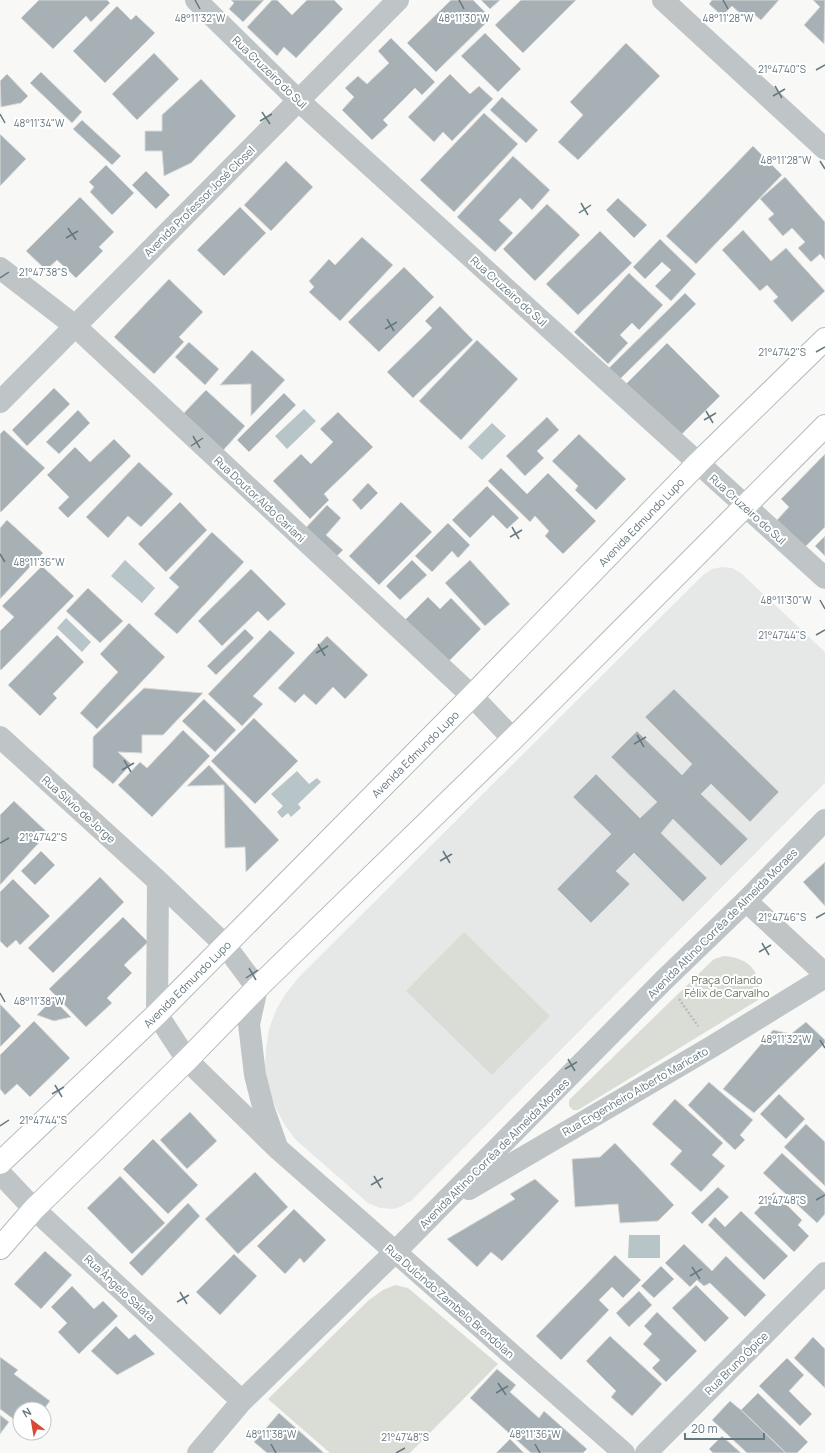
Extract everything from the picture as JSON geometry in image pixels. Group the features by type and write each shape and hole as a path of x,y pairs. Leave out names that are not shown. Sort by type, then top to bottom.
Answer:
{"street":[{"name":"Rua Cruzeiro do Sul","path":"196,0 299,101 825,578"},
{"name":"Avenida Professor José Closel","path":"0,402 398,0"},
{"path":"663,0 825,149"},
{"name":"Rua Doutor Aldo Cariani","path":"0,268 74,326 472,696 513,739"},
{"name":"Avenida Edmundo Lupo","path":"0,1164 157,1014 472,696 698,464 825,339"},
{"path":"0,1248 34,1209 187,1060 257,988 513,739 825,426"},
{"name":"Rua Silvio de Jorge","path":"0,737 158,881 225,945 257,988"},
{"name":"Avenida Altino Corrêa de Almeida Moraes","path":"198,1453 242,1401 395,1252 664,980 746,901 825,820"},
{"path":"157,1014 158,881"},
{"path":"746,901 825,974"},
{"name":"Rua Engenheiro Alberto Maricato","path":"444,1203 713,1046 825,977"},
{"name":"Rua Dulcindo Zambelo Brendolan","path":"257,988 249,1024 255,1075 264,1110 277,1148"},
{"name":"Rua Dulcindo Zambelo Brendolan","path":"157,1014 187,1060 277,1148 624,1453"},
{"name":"Rua Ângelo Salata","path":"0,1173 34,1209 242,1401"},
{"name":"Rua Bruno Ópice","path":"646,1453 825,1273"}],"path":[{"path":"664,980 713,1046"}],"shaded area":[{"path":"304,409 316,421 287,449 275,436"},
{"path":"492,423 506,436 482,460 468,447"},
{"path":"125,560 155,588 142,603 111,576"},
{"path":"722,567 732,568 741,573 825,652 825,783 411,1201 393,1209 380,1208 368,1203 296,1140 284,1124 275,1106 268,1088 265,1068 269,1029 276,1010 286,993 299,977 703,575 712,569"},
{"path":"66,618 91,642 82,652 57,628"},
{"path":"297,771 309,784 317,778 321,782 298,804 301,808 291,817 288,813 282,818 277,812 283,806 271,794"},
{"path":"629,1235 660,1235 660,1258 628,1258"}],"green space":[{"path":"464,932 550,1016 492,1075 406,991"},
{"name":"Praça Orlando Félix de Carvalho","path":"724,956 741,960 753,969 759,982 758,1000 578,1110 573,1110 569,1106 569,1100 714,959"},
{"path":"395,1285 408,1288 498,1364 410,1453 330,1453 268,1399 369,1300 383,1290"}],"building":[{"path":"39,0 107,0 110,3 91,22 86,16 53,49 21,18"},
{"path":"231,0 264,0 243,22 229,9 234,3"},
{"path":"272,0 277,0 292,15 307,0 334,0 343,9 296,58 284,47 277,56 247,27"},
{"path":"451,0 473,0 491,18 436,72 407,43"},
{"path":"481,0 500,0 490,9"},
{"path":"521,0 576,0 523,53 495,25"},
{"path":"712,0 779,0 761,20 751,12 745,18 732,6 722,16 709,4"},
{"path":"813,0 825,0 824,44 804,25 820,7"},
{"path":"117,6 131,20 136,15 155,33 105,83 73,51"},
{"path":"485,33 521,69 498,92 461,56"},
{"path":"391,38 435,82 422,95 415,88 383,120 388,125 372,140 342,110 354,97 345,88 358,76 367,84 389,63 378,51"},
{"path":"626,43 660,76 578,160 558,142 583,115 570,102"},
{"path":"154,53 179,79 137,120 112,94"},
{"path":"41,72 82,112 72,123 30,83"},
{"path":"7,74 28,96 21,103 1,107 0,81"},
{"path":"450,74 470,94 479,86 493,99 452,141 443,132 434,142 408,117"},
{"path":"201,79 236,116 191,163 164,176 162,151 145,151 145,131 162,131 162,115"},
{"path":"502,97 538,130 526,143 490,110"},
{"path":"484,113 518,144 454,212 420,180"},
{"path":"82,120 121,156 112,165 73,129"},
{"path":"0,134 26,159 0,186"},
{"path":"753,146 782,175 696,264 666,236"},
{"path":"513,156 550,190 532,210 520,198 499,220 513,233 495,252 457,217"},
{"path":"286,161 313,187 271,231 244,205"},
{"path":"106,165 134,193 112,215 90,192 94,187 89,182"},
{"path":"146,171 170,195 156,209 132,185"},
{"path":"785,177 825,222 825,260 820,254 811,262 798,248 805,242 792,228 783,236 768,219 774,214 760,199"},
{"path":"80,197 114,232 99,247 103,251 76,278 57,260 46,270 26,251"},
{"path":"618,198 647,225 634,238 606,210"},
{"path":"547,204 580,235 535,281 503,249"},
{"path":"240,207 266,233 224,276 197,250"},
{"path":"743,230 771,261 786,248 825,291 792,322 773,301 778,297 767,285 760,291 722,250"},
{"path":"600,231 632,263 578,315 546,284"},
{"path":"362,237 393,265 340,321 309,292 314,287 309,281 329,259 335,265"},
{"path":"660,239 696,274 671,301 655,286 671,270 662,262 645,279 633,267"},
{"path":"404,267 434,297 379,352 348,322"},
{"path":"629,273 663,305 639,330 632,323 620,335 628,343 608,364 574,332"},
{"path":"169,279 203,312 179,337 184,342 154,374 114,337"},
{"path":"685,293 696,304 618,381 607,370"},
{"path":"440,306 473,340 413,398 387,372 432,328 425,321"},
{"path":"477,340 518,379 461,440 419,401"},
{"path":"189,342 219,369 205,385 175,357"},
{"path":"667,343 720,396 678,438 625,385"},
{"path":"252,350 285,380 251,416 251,384 220,385"},
{"path":"54,388 70,404 27,446 12,430"},
{"path":"206,390 245,426 219,455 179,418"},
{"path":"284,393 296,405 249,452 237,440"},
{"path":"78,410 90,423 59,454 46,442"},
{"path":"338,412 373,447 324,494 329,500 310,519 273,481 301,454 311,464 333,442 320,429"},
{"path":"547,417 559,430 537,451 544,458 525,476 506,456"},
{"path":"4,430 45,468 1,512 0,434"},
{"path":"579,434 626,479 596,510 575,490 578,486 552,461"},
{"path":"114,439 131,456 68,518 58,508 69,497 47,475 75,447 90,462"},
{"path":"825,454 825,527 805,547 777,520 789,507 781,499"},
{"path":"139,462 173,494 141,527 128,516 108,538 86,517"},
{"path":"501,468 527,494 548,473 596,521 563,554 545,536 549,531 535,516 530,522 488,481"},
{"path":"368,483 378,493 361,510 352,500"},
{"path":"487,486 519,518 507,529 493,515 470,538 452,520"},
{"path":"180,502 207,530 166,572 138,544"},
{"path":"401,502 432,532 379,585 349,556"},
{"path":"327,505 341,518 326,535 343,550 332,561 301,533"},
{"path":"7,520 43,553 0,599 0,528"},
{"path":"448,523 470,545 458,558 452,551 432,572 415,556"},
{"path":"212,532 244,562 177,634 154,614 179,587 169,578"},
{"path":"825,536 825,556 815,546"},
{"path":"412,560 427,575 400,600 386,586"},
{"path":"470,560 510,604 485,626 445,583"},
{"path":"42,566 74,596 1,670 0,631 14,617 2,606"},
{"path":"251,569 286,604 268,621 258,611 222,646 198,621"},
{"path":"88,588 123,621 100,643 66,611"},
{"path":"428,597 440,609 451,598 481,629 447,663 405,620"},
{"path":"129,623 165,657 97,729 80,713 118,672 100,654"},
{"path":"245,629 254,638 216,675 207,666"},
{"path":"270,630 295,653 253,696 263,704 242,726 208,694"},
{"path":"57,635 84,662 53,694 57,698 40,716 8,685"},
{"path":"327,636 368,675 345,699 333,687 316,705 304,694 295,703 278,688"},
{"path":"144,688 203,693 163,735 142,735 142,753 118,752 131,764 113,784 93,767 93,737"},
{"path":"674,689 779,792 750,822 711,784 701,794 748,839 721,866 673,819 661,833 707,878 683,902 634,853 616,871 630,884 591,923 557,889 611,834 573,797 596,774 640,818 657,802 611,757 637,731 682,775 692,764 645,717"},
{"path":"204,699 236,730 215,752 182,721"},
{"path":"254,718 298,761 255,804 211,761"},
{"path":"183,730 210,756 152,817 118,785 140,762 147,768"},
{"path":"209,765 279,840 246,872 245,847 225,848 224,785 187,786"},
{"path":"14,801 48,833 0,885 0,815"},
{"path":"41,851 55,865 35,885 21,871"},
{"path":"825,862 825,906 803,882"},
{"path":"100,877 124,902 53,973 28,948"},
{"path":"13,879 50,916 20,945 16,940 7,948 0,941 0,892"},
{"path":"123,917 148,942 124,965 132,973 107,998 112,1003 86,1027 49,989"},
{"path":"53,999 71,1017 54,1021 37,1015"},
{"path":"0,1004 21,1026 0,1047"},
{"path":"34,1021 70,1058 30,1097 17,1084 5,1095 0,1089 0,1055"},
{"path":"806,1022 825,1040 825,1043 754,1113 723,1089 773,1030 791,1034"},
{"path":"709,1082 753,1120 740,1135 745,1140 735,1150 688,1105"},
{"path":"779,1094 805,1119 786,1139 760,1114"},
{"path":"675,1099 723,1143 712,1155 725,1166 701,1192 670,1164 682,1151 652,1124"},
{"path":"190,1112 217,1141 187,1169 160,1140"},
{"path":"806,1124 825,1142 825,1186 784,1147"},
{"path":"153,1139 198,1185 168,1214 123,1169"},
{"path":"615,1143 674,1205 658,1221 620,1223 618,1204 575,1207 572,1159 600,1157"},
{"path":"782,1153 825,1193 825,1214 817,1223 763,1173"},
{"path":"255,1172 288,1207 238,1254 205,1219"},
{"path":"120,1176 165,1223 132,1254 87,1208"},
{"path":"535,1179 559,1201 502,1261 491,1252 477,1267 447,1239 515,1199 510,1194"},
{"path":"718,1187 729,1197 702,1224 691,1213"},
{"path":"774,1192 802,1220 798,1225 809,1236 794,1252 754,1213"},
{"path":"188,1203 200,1216 142,1276 129,1263"},
{"path":"294,1209 326,1240 304,1263 300,1258 285,1274 257,1246"},
{"path":"741,1211 788,1256 764,1280 708,1225 715,1217 725,1227"},
{"path":"684,1244 712,1271 726,1256 766,1295 745,1317 710,1283 704,1286 697,1280 690,1287 665,1263"},
{"path":"45,1251 72,1275 41,1309 14,1284"},
{"path":"234,1254 257,1276 220,1315 196,1292"},
{"path":"615,1255 641,1280 623,1298 612,1287 599,1300 609,1310 561,1360 536,1336"},
{"path":"661,1266 674,1279 654,1298 641,1286"},
{"path":"696,1285 729,1318 705,1342 672,1308"},
{"path":"72,1286 94,1309 103,1301 118,1316 79,1354 58,1332 67,1323 51,1307"},
{"path":"639,1291 652,1305 629,1327 616,1313"},
{"path":"657,1312 697,1351 666,1382 652,1368 660,1360 643,1344 652,1334 644,1326"},
{"path":"116,1326 129,1339 135,1334 155,1354 117,1375 91,1351"},
{"path":"610,1336 662,1384 632,1416 611,1397 616,1391 586,1361"},
{"path":"813,1337 825,1349 825,1388 794,1358"},
{"path":"0,1357 18,1370 14,1374 50,1401 12,1401 12,1418 0,1409"},
{"path":"787,1358 804,1375 789,1391 812,1414 800,1426 759,1386"},
{"path":"497,1369 516,1385 510,1392 539,1418 544,1411 587,1449 583,1453 531,1453 470,1398"},
{"path":"758,1393 808,1442 797,1453 786,1453 741,1410"},
{"path":"730,1401 786,1453 747,1453 712,1420"},
{"path":"279,1413 324,1453 267,1453 254,1442"},
{"path":"0,1415 9,1422 0,1434"},
{"path":"722,1436 741,1453 713,1453 709,1449"},
{"path":"510,1439 524,1453 496,1453"}]}
